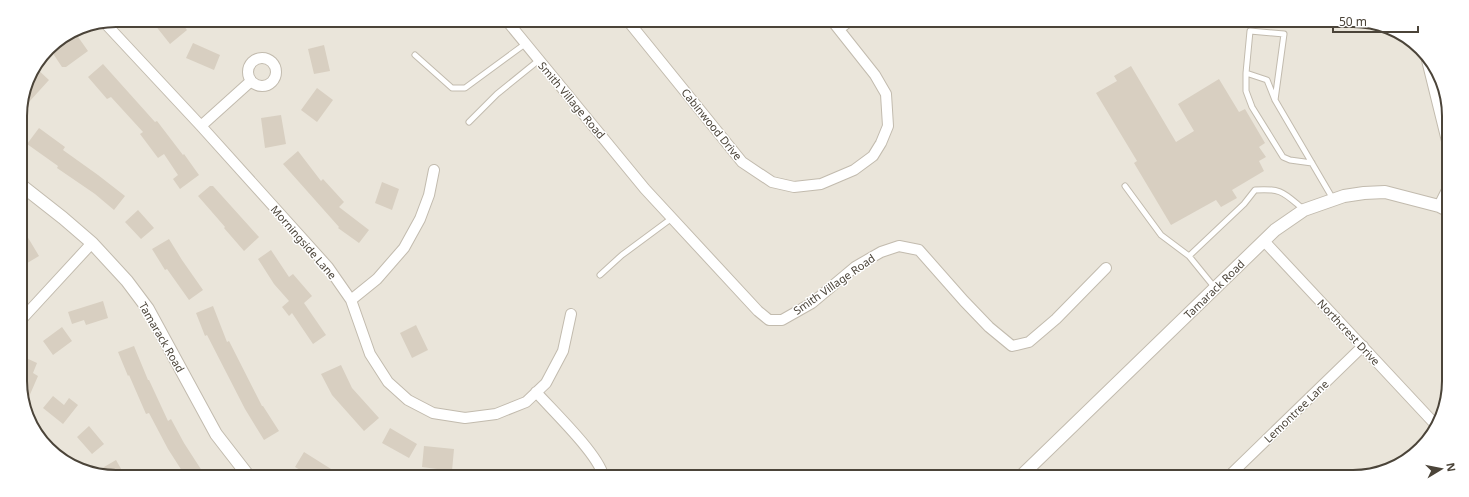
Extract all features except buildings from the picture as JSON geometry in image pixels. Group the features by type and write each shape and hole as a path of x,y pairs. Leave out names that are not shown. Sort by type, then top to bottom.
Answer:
{"street":[{"name":"Morningside Lane","path":"109,27 328,267 351,300 370,354 388,382 408,400 433,413 465,418 496,414 526,402 546,383 563,351 571,314"},
{"name":"Smith Village Road","path":"512,27 646,189 758,311 769,320 782,320 795,313 812,302 855,267 881,252 899,246 919,250 984,321 1012,346 1029,342 1056,319 1106,268"},
{"name":"Cabinwood Drive","path":"633,27 742,162 772,182 794,187 821,184 854,170 873,156 888,126 886,94 875,75 837,27"},
{"path":"1429,70 1442,121"},
{"path":"200,126 251,81"},
{"path":"351,300 377,279 404,248 420,219 429,195 434,170"},
{"name":"Tamarack Road","path":"27,190 92,243 127,281 148,309 216,434 244,470"},
{"name":"Tamarack Road","path":"1027,470 1264,241 1276,230 1304,210 1344,196 1386,192 1442,208"},
{"name":"Northcrest Drive","path":"1264,241 1433,422"},
{"path":"27,313 92,243"},
{"name":"Lemontree Lane","path":"1234,470 1363,346"},
{"path":"536,392 585,447 601,470"}],"lane":[{"path":"1276,100 1284,34 1250,31 1246,91 1252,107 1283,157 1290,160 1312,163"},
{"path":"415,56 452,88 465,88 525,44"},
{"path":"469,122 497,94 539,60"},
{"path":"1246,73 1267,80 1276,100 1333,200"},
{"path":"1125,186 1161,235 1189,256 1215,288"},
{"path":"1189,256 1244,204 1256,190 1270,189 1281,192 1304,210"},
{"path":"600,275 622,255 672,218"}],"shaded area":[{"path":"110,27 1353,27 1376,30 1393,36 1403,42 1420,57 1433,76 1440,98 1442,116 1442,381 1439,404 1433,421 1427,431 1412,448 1398,458 1387,463 1359,470 116,470 93,467 66,455 49,440 36,421 29,399 27,387 27,110 30,93 36,76 45,62 57,49 71,39 82,34 93,30"}]}
